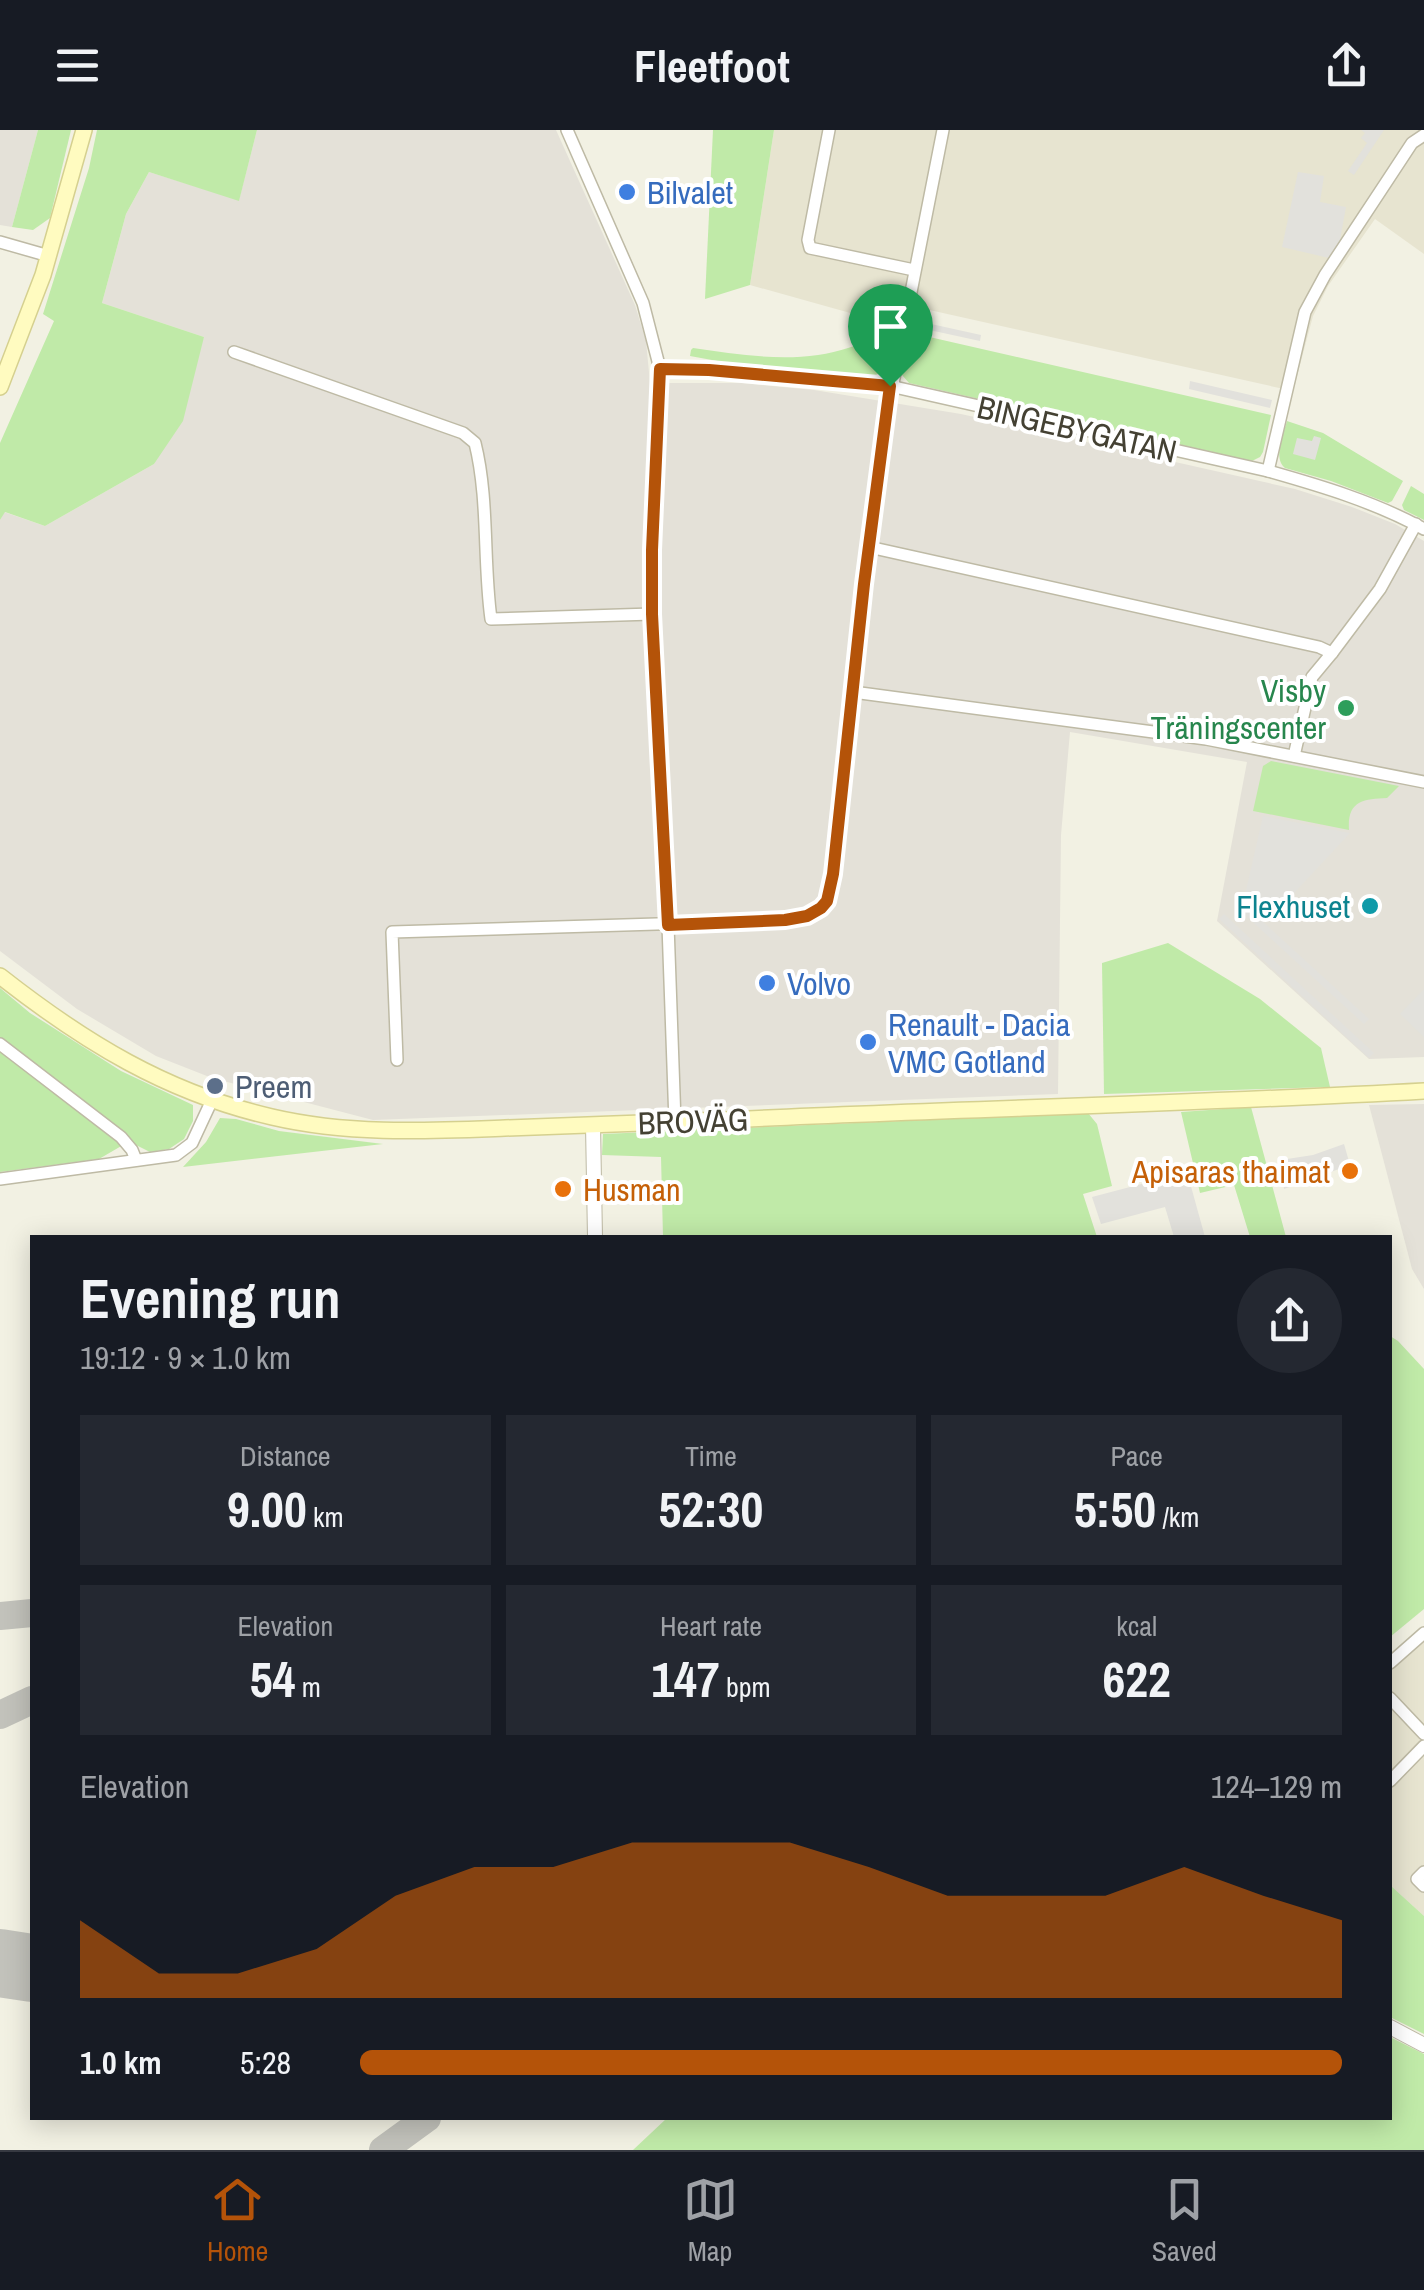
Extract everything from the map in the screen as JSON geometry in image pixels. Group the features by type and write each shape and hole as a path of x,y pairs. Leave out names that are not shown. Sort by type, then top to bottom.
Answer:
{"main road":[{"path":"0,387 49,256 84,130"},
{"name":"BROVÄG","path":"0,976 98,1047 152,1076 212,1100 291,1122 378,1132 1424,1091"}],"street":[{"path":"566,130 643,303 660,369 652,614 675,1122"},
{"path":"829,130 808,240 810,248 914,270"},
{"path":"397,1060 392,932 797,918 815,912 827,901 882,439 943,130"},
{"path":"1268,471 1310,302 1412,143 1424,135"},
{"path":"0,242 49,256"},
{"path":"234,352 462,434 475,443 482,480 490,619 652,614"},
{"name":"BINGEBYGATAN","path":"660,369 890,386 1268,471 1316,484 1420,527"},
{"path":"1294,756 1312,677 1380,589 1420,527"},
{"path":"869,547 1332,652"},
{"path":"853,692 1188,737 1424,782"},
{"path":"0,1044 121,1138 136,1160"},
{"path":"0,1179 164,1158 184,1150 198,1132 212,1100"},
{"path":"594,1126 595,1235"},
{"path":"1392,1660 1424,1633"},
{"path":"1392,1700 1424,1734"},
{"path":"1392,1779 1424,1746"},
{"path":"1424,1872 1417,1880 1424,1886"},
{"path":"1392,2028 1424,2046"}],"shaded area":[{"path":"0,130 38,130 12,227 0,225"},
{"path":"257,130 556,130 635,305 646,341 650,383 742,383 814,390 961,414 1295,489 1395,524 1424,541 1424,1057 1369,1059 1217,921 1247,762 1070,732 1061,835 1058,1094 373,1120 212,1078 156,1056 77,1009 0,951 0,520 4,512 45,526 154,464 204,337 102,303 126,214 149,172 239,200"},
{"path":"774,130 1424,130 1424,254 1375,219 1328,286 1313,316 1293,391 898,303 893,325 750,285"},
{"path":"1361,130 1384,130 1354,175 1348,171 1367,143 1361,138 1365,133"},
{"path":"1298,172 1324,176 1320,202 1346,207 1340,240 1329,258 1282,247"},
{"path":"913,320 981,335 980,341 911,326"},
{"path":"1190,381 1272,400 1270,408 1189,389"},
{"path":"1314,436 1321,438 1315,460 1293,454 1297,438 1312,441"},
{"path":"1263,816 1350,833 1283,905 1245,895"},
{"path":"1249,909 1369,1019 1364,1024 1244,914"},
{"path":"1224,914 1374,1053 1369,1058 1219,919"},
{"path":"1424,989 1424,1037 1400,1014"},
{"path":"1424,1104 1424,1289 1412,1269 1369,1105"},
{"path":"1344,1144 1350,1165 1284,1189 1281,1165 1288,1164 1287,1159"},
{"path":"1187,1172 1204,1235 1173,1235 1165,1207 1101,1224 1092,1197"},
{"path":"1424,1638 1424,1725 1392,1692 1392,1667"},
{"path":"1392,1708 1424,1743 1424,1916 1392,1887"}],"green space":[{"path":"38,130 71,130 50,218 33,230 12,227"},
{"path":"97,130 257,130 239,201 149,172 126,214 102,303 204,337 183,421 154,464 45,526 5,512 0,520 0,443 54,321 43,314 89,168"},
{"path":"713,130 774,130 750,285 705,299"},
{"path":"925,336 1271,415 1263,452 1252,461 909,383 902,375 904,345"},
{"path":"879,338 891,341 881,372 874,376 745,366 690,356 693,348 803,357"},
{"path":"1287,421 1323,433 1403,481 1392,501 1388,503 1285,468 1279,452"},
{"path":"1411,486 1424,494 1424,520 1404,510 1402,505"},
{"path":"1271,761 1399,786 1387,798 1364,801 1354,807 1349,830 1253,811 1263,766"},
{"path":"1168,943 1260,999 1321,1048 1330,1087 1104,1094 1102,963"},
{"path":"0,988 30,1013 121,1071 193,1105 193,1121 184,1139 169,1149 150,1152 136,1145 123,1145 99,1159 0,1172"},
{"path":"1251,1107 1285,1235 1249,1235 1234,1185 1200,1193 1181,1112"},
{"path":"1088,1113 1097,1124 1112,1186 1083,1194 1096,1235 663,1235 661,1157 602,1155 603,1134"},
{"path":"220,1118 279,1131 383,1144 183,1167 206,1142"},
{"path":"1392,1337 1424,1369 1424,1609 1392,1635"},
{"path":"1392,1887 1424,1916 1424,2034 1392,2018"},
{"path":"1392,2038 1424,2054 1424,2150 633,2150 665,2120 1392,2120"}],"taxiway":[{"path":"0,1616 30,1613"},
{"path":"0,1715 30,1701"},
{"path":"383,2150 424,2120"}],"runway":[{"path":"0,1963 30,1968"}],"place":[{"name":"Bilvalet","path":"627,192"},
{"name":"Visby Träningscenter","path":"1346,708"},
{"name":"Flexhuset","path":"1370,906"},
{"name":"Volvo","path":"767,983"},
{"name":"Renault - Dacia VMC Gotland","path":"868,1042"},
{"name":"Preem","path":"215,1086"},
{"name":"Apisaras thaimat","path":"1350,1171"},
{"name":"Husman","path":"563,1189"}],"route":[{"path":"660,369 890,386 827,901 807,916 785,920 668,925 652,614 660,369"}]}
